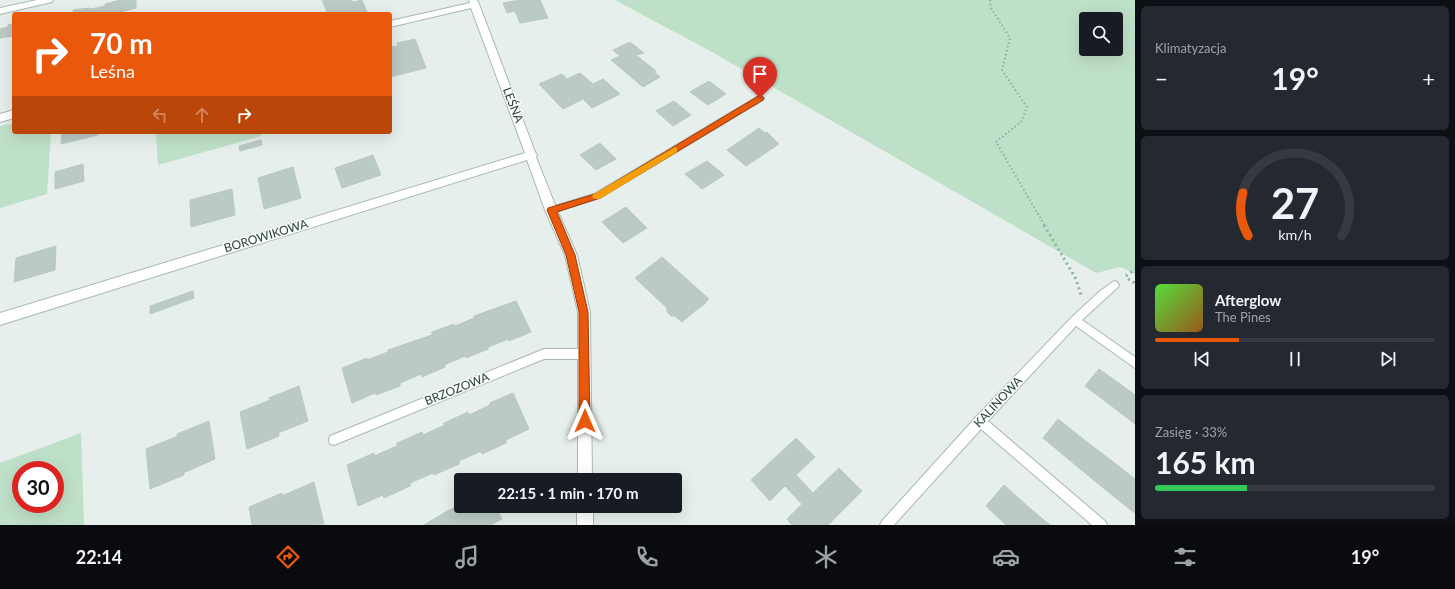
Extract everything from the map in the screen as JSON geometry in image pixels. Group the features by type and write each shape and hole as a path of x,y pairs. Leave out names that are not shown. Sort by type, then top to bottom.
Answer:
{"street":[{"path":"0,10 50,0"},
{"path":"392,23 474,2"},
{"name":"LEŚNA","path":"474,2 552,210 571,255 584,312 585,473"},
{"path":"0,118 12,115"},
{"name":"BOROWIKOWA","path":"0,319 532,155"},
{"path":"585,513 585,525"}],"lane":[{"path":"552,210 598,196 760,98"},
{"name":"KALINOWA","path":"886,525 939,469 980,421 1075,320 1114,285"},
{"path":"1075,320 1135,363"},
{"name":"BRZOZOWA","path":"334,440 544,354 584,354"},
{"path":"980,421 1101,525"}],"path":[{"path":"990,0 990,8 1010,38 1002,70 1027,107 1021,122 996,142 1076,279 1085,311"},
{"path":"1124,277 1135,269"}],"green space":[{"path":"615,0 1135,0 1135,274 1121,267 1096,273 712,52"},
{"path":"12,123 12,134 51,134 47,194 0,208 0,126"},
{"path":"156,134 261,134 261,136 158,165"},
{"path":"81,433 84,525 0,525 0,463"}],"building":[{"path":"120,0 121,12 105,12 105,4"},
{"path":"120,0 136,0 136,8 121,12"},
{"path":"322,0 349,0 354,2 362,0 367,12 327,12"},
{"path":"520,0 540,0 548,18 520,23 515,11 507,13 503,3"},
{"path":"105,6 105,12 97,12 97,8"},
{"path":"89,8 89,12 73,12 73,10"},
{"path":"97,8 97,12 89,12 89,9"},
{"path":"12,24 12,36 7,37 8,25"},
{"path":"8,27 7,37 0,38 0,29"},
{"path":"415,39 426,68 392,76 392,47 398,46 397,43"},
{"path":"630,42 644,53 636,55 656,71 654,72 660,77 643,87 611,60 620,56 613,50"},
{"path":"580,73 593,84 603,79 620,94 592,108 583,99 563,109 539,84 562,74 567,79"},
{"path":"709,81 726,94 708,105 690,92"},
{"path":"674,101 691,115 673,126 656,111"},
{"path":"759,128 765,133 767,132 779,144 746,166 727,150"},
{"path":"62,134 98,134 98,135 61,144"},
{"path":"261,140 262,145 240,151 239,146"},
{"path":"600,143 616,159 596,170 580,155"},
{"path":"373,155 381,175 342,188 335,168"},
{"path":"707,161 724,175 702,189 685,174"},
{"path":"83,164 84,181 55,189 55,172"},
{"path":"293,167 301,198 264,209 258,178"},
{"path":"232,189 235,215 191,227 190,200"},
{"path":"626,207 647,228 623,243 602,222"},
{"path":"56,246 55,270 14,282 16,258"},
{"path":"662,257 709,299 682,322 635,278"},
{"path":"664,266 688,291 692,289 697,290 701,294 700,297 706,303 681,321 675,316 671,316 667,312 667,307 669,305 663,299 660,300 662,298 644,280"},
{"path":"193,291 194,298 150,314 150,306"},
{"path":"516,301 531,332 509,341 508,339 488,347 488,349 474,316"},
{"path":"474,316 488,349 466,358 465,356 444,365 432,332 454,324 455,326 474,318"},
{"path":"432,332 445,367 422,377 421,374 400,383 400,386 388,350 432,335"},
{"path":"388,350 400,386 376,395 375,393 352,403 342,368 367,358 367,360 388,352"},
{"path":"1099,369 1127,389 1113,407 1085,386"},
{"path":"299,386 308,421 278,433 269,398"},
{"path":"1127,389 1135,395 1135,424 1113,407"},
{"path":"513,393 529,429 506,440 506,443 490,403"},
{"path":"270,400 279,436 247,449 240,412"},
{"path":"490,403 506,443 482,454 481,451 459,461 459,464 444,423 468,412 469,415 490,405"},
{"path":"1058,419 1083,439 1067,458 1043,438"},
{"path":"209,421 215,459 183,473 177,434"},
{"path":"445,425 459,464 434,475 433,473 410,483 410,486 397,443 422,432 423,435"},
{"path":"178,436 184,475 150,489 146,449"},
{"path":"796,438 815,457 796,475 813,493 839,468 862,491 828,525 792,525 787,519 802,504 785,486 770,501 751,480"},
{"path":"1083,439 1112,461 1096,482 1067,458"},
{"path":"397,443 410,486 384,498 383,495 358,506 347,465 374,453 374,456 397,446"},
{"path":"1112,461 1135,479 1135,485 1122,503 1096,482"},
{"path":"314,482 324,524 288,525 282,496"},
{"path":"1004,485 1032,510 1021,525 1006,525 986,506"},
{"path":"1135,485 1135,513 1122,503"},
{"path":"282,493 288,525 252,525 249,507"},
{"path":"454,508 454,513 499,513 502,519 491,525 456,525 449,510"},
{"path":"449,510 456,525 424,525"},
{"path":"1032,510 1050,525 1021,525"}],"slow traffic":[{"path":"597,196 675,150"}],"route":[{"path":"585,421 584,312 571,255 552,210 598,196 760,98"}]}
